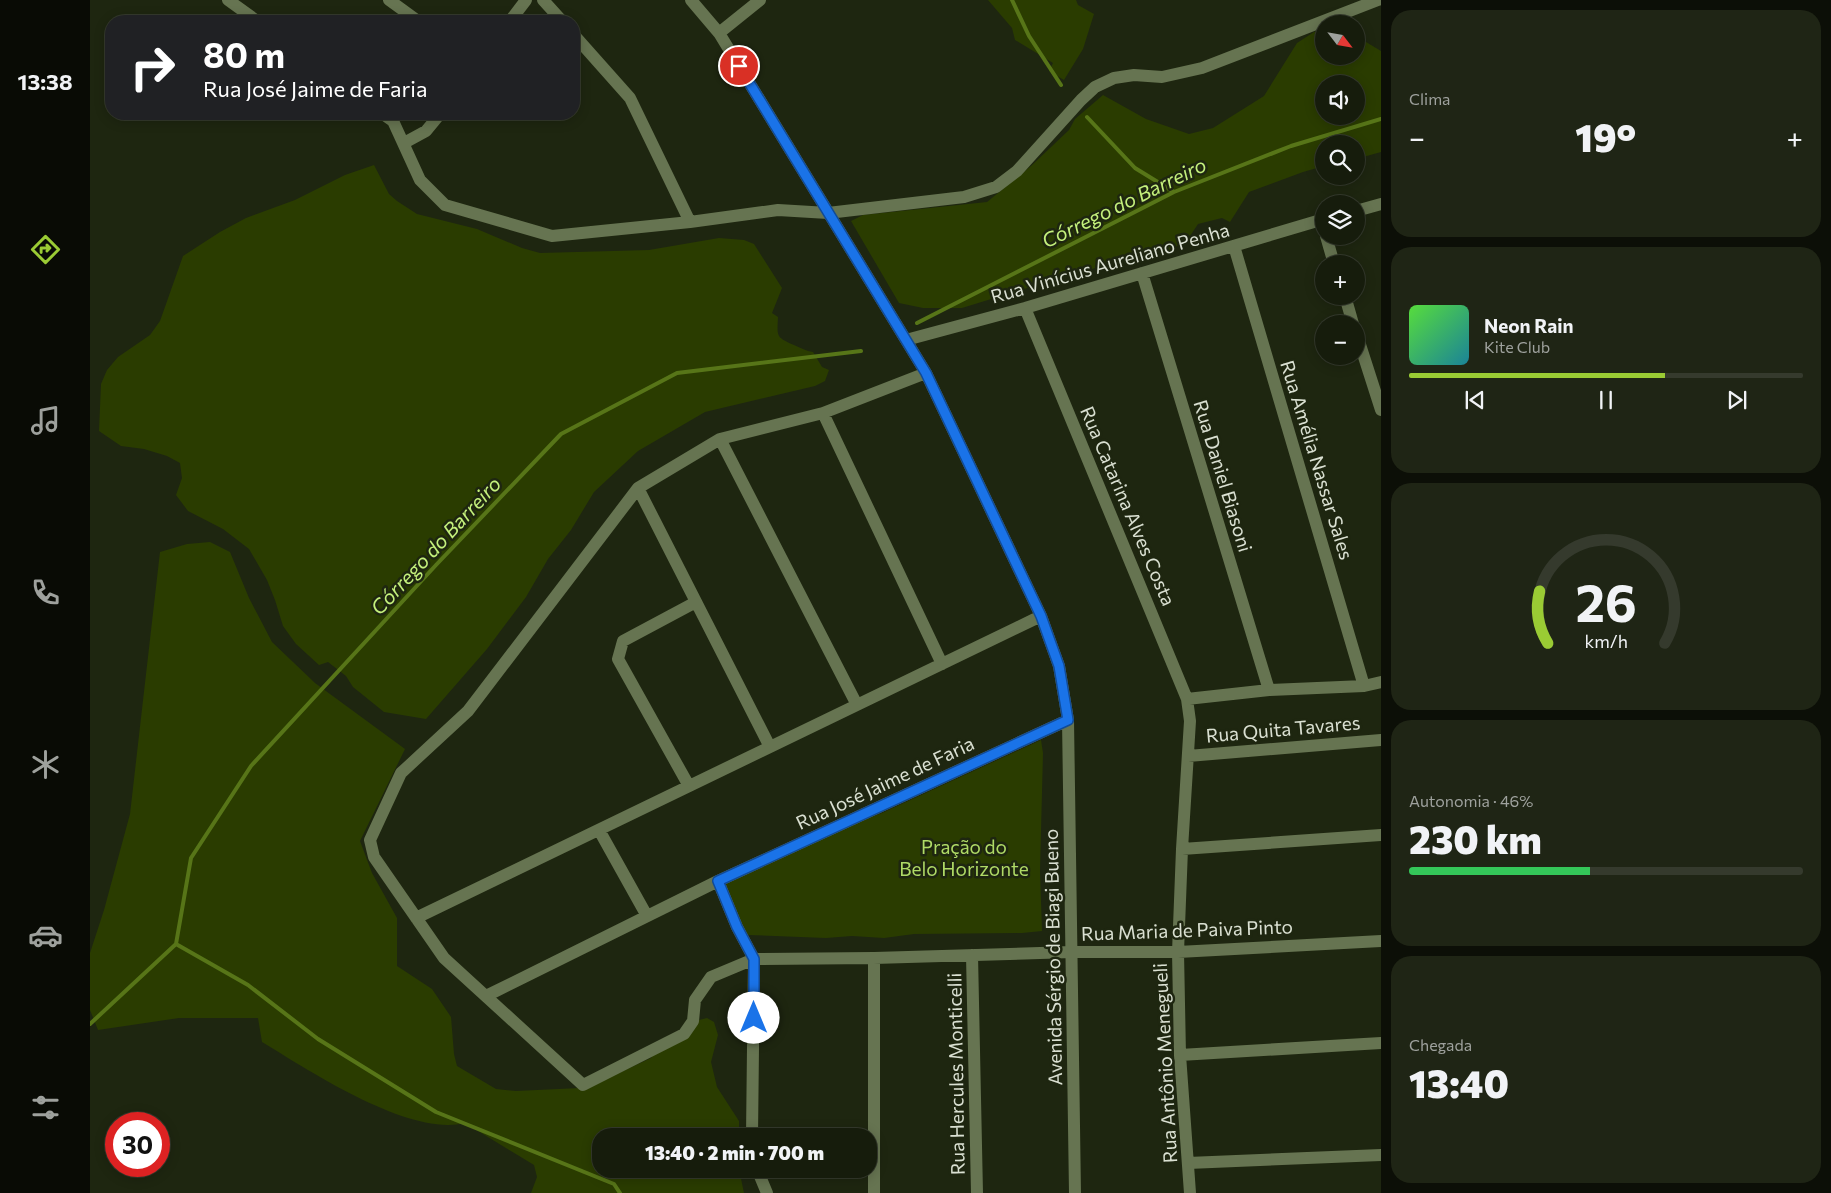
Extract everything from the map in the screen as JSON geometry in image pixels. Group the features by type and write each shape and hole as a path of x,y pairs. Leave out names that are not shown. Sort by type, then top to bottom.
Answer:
{"street":[{"path":"228,0 249,15"},
{"path":"389,0 410,15"},
{"path":"515,15 526,0"},
{"path":"543,0 557,15"},
{"name":"Avenida Sérgio de Biagi Bueno","path":"691,0 719,33 926,373 1041,616 1059,666 1068,720 1075,1193"},
{"path":"719,33 760,0"},
{"path":"392,120 420,180 445,205 552,236 690,222 778,210 828,214 964,197 996,187 1017,171 1095,87 1114,78 1134,75 1162,76 1202,68 1378,0"},
{"path":"580,42 630,98 690,222"},
{"path":"404,143 426,131 435,120"},
{"path":"1365,208 1381,204"},
{"name":"Rua Vinícius Aureliano Penha","path":"906,340 1025,308 1234,246 1315,225"},
{"name":"Rua Amélia Nassar Sales","path":"1234,246 1364,686"},
{"name":"Rua Daniel Biasoni","path":"1142,273 1269,690"},
{"name":"Rua Catarina Alves Costa","path":"1025,308 1187,699 1190,721"},
{"path":"1365,360 1381,410"},
{"path":"754,959 710,977 696,1000 693,1020 684,1034 583,1085 444,958 374,858 370,840 401,773 468,711 638,488 720,438 823,413 926,373"},
{"path":"823,413 942,664"},
{"path":"720,438 857,705"},
{"path":"638,488 770,747"},
{"path":"689,786 618,659 623,641 696,602"},
{"path":"416,918 1041,616"},
{"path":"1187,699 1269,690 1364,686 1381,682"},
{"name":"Rua José Jaime de Faria","path":"486,996 718,881 1068,720"},
{"name":"Rua Antônio Menegueli","path":"1190,721 1178,952 1180,1055 1190,1193"},
{"name":"Rua Quita Tavares","path":"1188,756 1381,740"},
{"path":"599,830 647,916"},
{"path":"1182,849 1381,834"},
{"path":"718,881 737,927 754,959 752,1128"},
{"name":"Rua Maria de Paiva Pinto","path":"754,959 874,958 1072,952 1178,952 1381,941"},
{"name":"Rua Hercules Monticelli","path":"972,955 977,1193"},
{"path":"874,958 874,1193"},
{"path":"1180,1055 1381,1043"},
{"path":"1188,1163 1381,1155"},
{"path":"761,1178 767,1193"}],"green space":[{"path":"988,0 1076,0 1078,5 1094,14 1083,49 1064,80 1049,71 1053,63 1015,40 1012,28"},
{"path":"1315,32 1315,65 1365,65 1365,41 1381,51 1381,152 1365,156 1365,135 1315,135 1315,169 1249,192 1230,222 1222,218 1198,224 1188,239 1171,250 1113,263 962,308 923,308 899,303 851,221 863,215 987,202 1031,166 1069,130 1075,119 1103,95 1146,119 1189,134 1213,128 1264,96 1297,43"},
{"path":"374,165 389,194 417,214 477,229 522,248 540,253 649,250 719,238 744,240 754,244 782,288 772,313 778,317 779,336 788,342 813,352 822,367 829,370 825,381 815,386 705,412 638,451 594,492 571,530 548,559 526,597 487,649 426,719 384,712 353,687 346,676 328,662 319,665 296,644 283,626 267,580 249,549 223,529 188,511 176,495 182,478 180,463 167,456 144,449 121,446 99,431 101,384 107,370 118,357 150,335 160,321 183,256 246,218 295,200 345,175"},
{"path":"210,542 230,552 249,598 272,642 315,683 405,749 360,841 372,873 397,918 397,966 432,989 451,1017 454,1054 457,1066 496,1089 516,1091 580,1088 593,1085 651,1058 661,1042 695,1021 707,1018 714,1022 718,1035 711,1062 717,1087 739,1121 739,1128 592,1128 592,1178 741,1178 744,1193 531,1193 537,1177 534,1165 465,1123 442,1125 416,1120 360,1099 262,1042 258,1018 179,1018 98,1030 90,1010 90,953 104,910 130,814 160,552 187,544"},
{"name":"Pração do Belo Horizonte","path":"1041,740 1043,753 1040,871 1042,931 1022,933 914,934 884,938 748,935 738,919 724,884 849,825 882,813"}],"waterway":[{"path":"1012,0 1029,36 1061,85"},
{"path":"1087,117 1135,168 1174,192"},
{"name":"Córrego do Barreiro","path":"917,323 1174,192 1291,146 1381,119"},
{"name":"Córrego do Barreiro","path":"176,944 191,858 251,766 436,565 561,434 677,373 861,351"},
{"path":"176,944 248,985 318,1039 436,1112 614,1184 620,1193"},
{"path":"90,1024 176,944"}],"route":[{"path":"739,66 926,373 1041,616 1059,666 1068,720 718,881 737,927 754,959 754,1018"}]}
